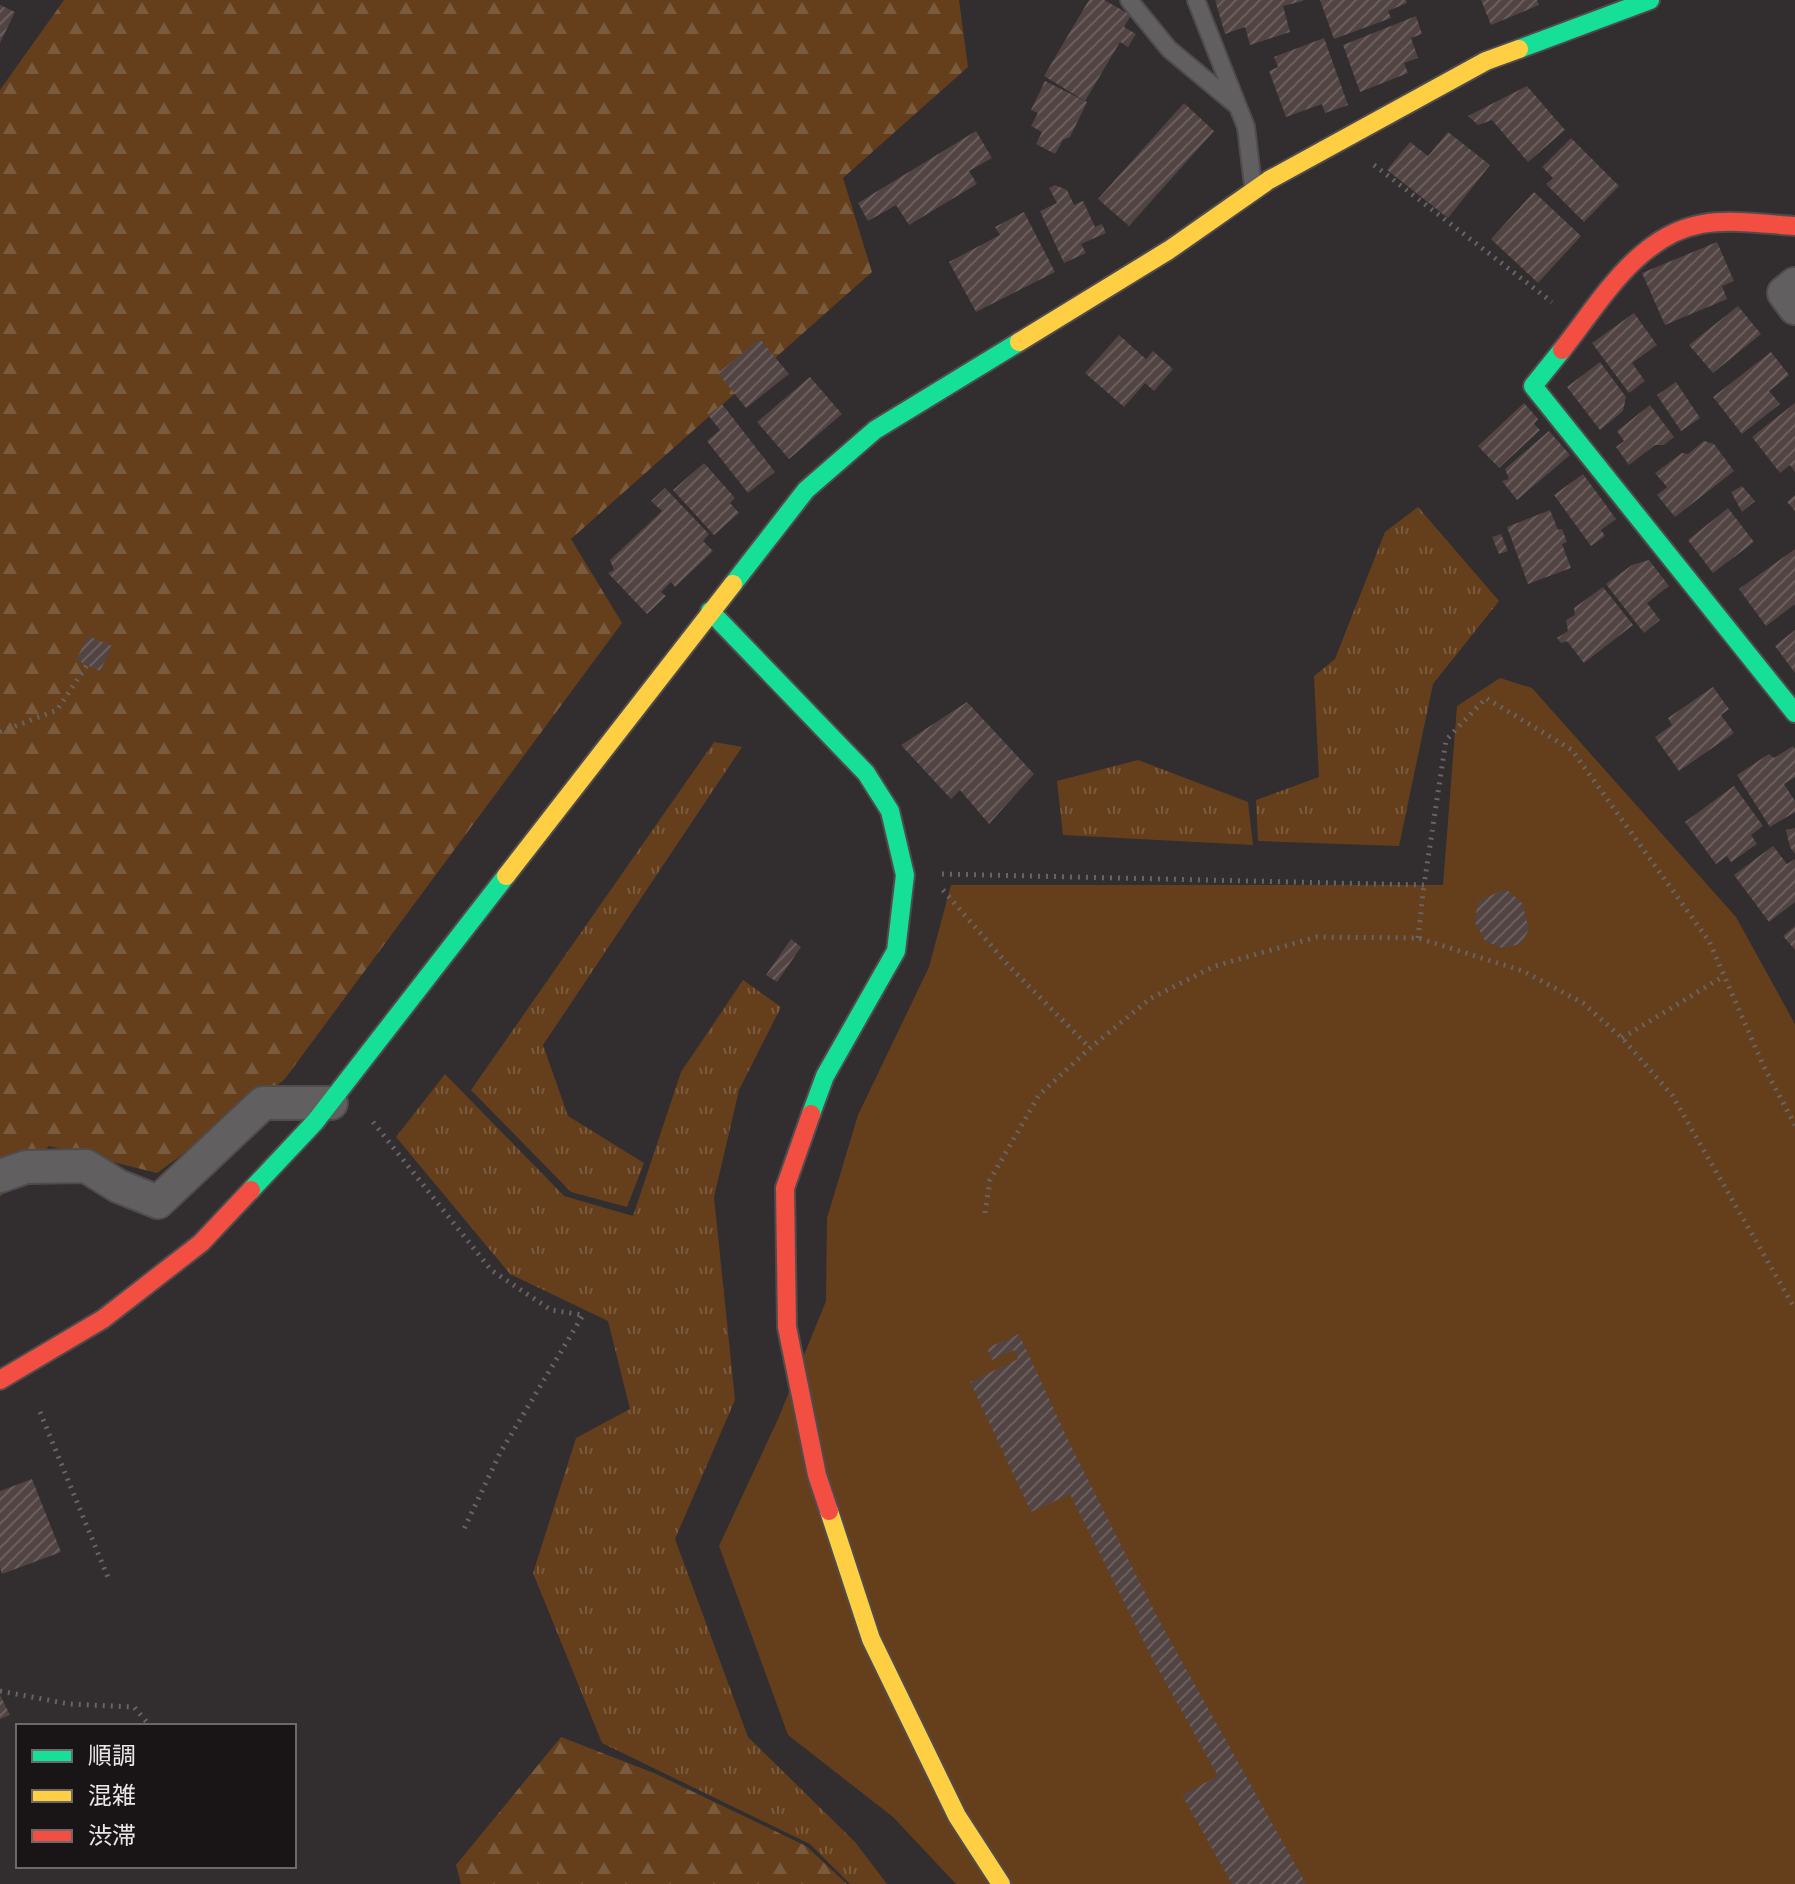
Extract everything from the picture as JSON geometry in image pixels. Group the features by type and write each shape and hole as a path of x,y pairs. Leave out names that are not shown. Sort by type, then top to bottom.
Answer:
{"street":[{"path":"0,1380 103,1319 201,1243 331,1103 806,490 875,430 1169,250 1269,180 1486,61 1650,0"},
{"path":"1795,226 1701,224 1664,238 1634,260 1533,386 1795,713"},
{"path":"1795,284 1784,293 1795,308"},
{"path":"710,611 866,773 890,811 905,875 896,951 825,1076 785,1188 787,1327 817,1475 871,1639 957,1816 1001,1884"},
{"path":"0,1176 26,1167 86,1166 118,1186 158,1202 263,1103 331,1103"}],"lane":[{"path":"1129,0 1169,49 1237,105"},
{"path":"1196,0 1246,127 1254,191"}],"path":[{"path":"1367,159 1552,302"},
{"path":"0,732 57,710 87,665"},
{"path":"1418,938 1446,740 1486,698 1572,750 1709,941 1764,1067 1795,1125"},
{"path":"929,874 1424,885"},
{"path":"939,885 1008,965 1090,1048"},
{"path":"985,1213 990,1180 1039,1095 1151,998 1215,966 1317,937 1418,938 1523,971 1583,1003 1622,1038 1672,1095 1795,1309"},
{"path":"1622,1038 1724,976"},
{"path":"373,1122 491,1270 551,1310 583,1315 500,1453 463,1531"},
{"path":"40,1412 109,1580"},
{"path":"0,1691 69,1704 134,1707 148,1724"}],"green space":[{"path":"64,0 959,0 968,67 843,178 872,272 571,539 622,623 284,1080 157,1173 49,1146 0,1197 0,90"},
{"path":"1418,507 1499,601 1433,684 1399,846 1258,841 1256,800 1319,777 1314,676 1335,659 1385,532"},
{"path":"1500,678 1532,688 1736,917 1795,1024 1795,1884 956,1884 893,1817 788,1735 719,1546 778,1419 826,1301 827,1218 858,1115 929,967 951,885 1443,885 1457,706"},
{"path":"714,742 742,747 543,1045 568,1116 644,1163 627,1207 571,1192 471,1090"},
{"path":"1138,760 1248,802 1253,845 1063,835 1057,781"},
{"path":"743,980 781,1007 739,1090 714,1197 735,1400 675,1539 748,1737 855,1842 887,1884 850,1884 810,1844 602,1743 533,1573 576,1438 630,1409 608,1321 510,1274 396,1137 445,1074 564,1196 633,1216 681,1072"},
{"path":"561,1737 654,1773 806,1846 847,1884 461,1884 456,1865"}],"building":[{"path":"1089,0 1104,0 1131,15 1124,27 1136,34 1128,47 1120,42 1085,101 1044,76"},
{"path":"1215,0 1303,1 1283,6 1290,32 1250,45 1245,27 1225,34"},
{"path":"1320,0 1406,0 1407,3 1388,11 1391,18 1334,39"},
{"path":"1481,0 1537,0 1539,5 1491,25"},
{"path":"0,5 15,12 0,43"},
{"path":"1416,16 1422,34 1411,38 1418,58 1404,63 1408,73 1360,92 1343,45"},
{"path":"1324,38 1348,105 1325,113 1322,104 1286,117 1269,71 1278,67 1274,57"},
{"path":"1045,81 1087,102 1070,137 1063,140 1055,154 1036,144 1042,132 1031,126 1038,113 1031,110"},
{"path":"1527,86 1565,130 1528,162 1492,120 1478,125 1468,116"},
{"path":"1184,103 1214,131 1129,226 1098,199"},
{"path":"976,131 992,158 969,171 977,184 909,225 896,205 868,221 858,203"},
{"path":"1448,132 1490,165 1448,218 1387,170 1410,142 1428,156"},
{"path":"1571,138 1619,186 1584,222 1546,184 1553,178 1542,167"},
{"path":"1055,185 1067,190 1074,205 1083,201 1095,227 1102,224 1106,233 1081,244 1086,253 1064,263 1040,211 1057,203 1049,188"},
{"path":"1534,192 1581,236 1538,283 1491,239"},
{"path":"1024,212 1055,272 976,312 949,262 1000,235 995,227"},
{"path":"1717,242 1734,281 1722,286 1727,299 1665,325 1642,273"},
{"path":"1738,306 1761,334 1713,373 1689,345"},
{"path":"1634,313 1657,345 1632,363 1645,381 1629,393 1592,343"},
{"path":"1119,335 1146,359 1153,351 1173,369 1154,391 1145,383 1124,407 1085,373"},
{"path":"760,339 789,374 746,408 718,373"},
{"path":"1771,352 1789,375 1769,391 1780,404 1742,434 1713,397"},
{"path":"1600,362 1626,397 1623,411 1600,430 1567,387"},
{"path":"810,377 842,414 789,459 757,422"},
{"path":"1676,382 1700,418 1681,431 1657,395"},
{"path":"1524,403 1538,419 1534,424 1540,430 1499,468 1478,446"},
{"path":"1795,403 1795,472 1790,465 1780,473 1752,437"},
{"path":"722,404 775,472 748,493 707,441 720,430 708,415"},
{"path":"1650,405 1674,437 1664,445 1655,445 1629,465 1616,447 1624,441 1617,431"},
{"path":"1549,431 1570,455 1517,500 1502,481 1509,479 1505,469"},
{"path":"1704,441 1714,444 1734,471 1675,517 1657,495 1667,487 1655,473"},
{"path":"704,463 735,498 730,503 739,513 714,535 673,490"},
{"path":"1583,474 1616,519 1601,530 1605,536 1591,546 1554,495"},
{"path":"1742,486 1755,501 1742,512 1731,492"},
{"path":"665,488 709,534 703,541 713,551 675,587 671,582 661,592 666,596 647,614 608,573 614,570 610,560 662,511 651,501"},
{"path":"1795,495 1795,511 1787,502"},
{"path":"1728,508 1754,542 1713,573 1688,540"},
{"path":"1550,510 1567,542 1562,544 1571,568 1528,584 1507,527"},
{"path":"1501,534 1508,551 1499,554 1492,537"},
{"path":"1795,549 1795,604 1766,626 1739,589"},
{"path":"1649,560 1669,586 1647,603 1660,620 1644,633 1606,584 1632,565"},
{"path":"1603,587 1633,625 1584,663 1567,641 1561,643 1557,638 1568,631 1566,620 1575,615 1574,608"},
{"path":"1795,630 1795,673 1775,646"},
{"path":"88,636 112,646 100,671 76,660"},
{"path":"1713,687 1729,709 1721,715 1734,733 1679,771 1655,737 1672,725 1668,718"},
{"path":"967,702 1034,774 989,824 960,790 951,799 901,745"},
{"path":"1793,746 1795,777 1784,784 1795,801 1795,812 1770,827 1737,775 1769,754 1774,758"},
{"path":"1734,786 1763,826 1751,835 1757,844 1731,862 1727,856 1716,864 1685,822"},
{"path":"1795,828 1795,854 1786,830"},
{"path":"1773,846 1787,864 1795,859 1795,902 1769,922 1734,875"},
{"path":"1506,889 1522,903 1529,929 1521,944 1502,948 1485,941 1475,922 1478,901"},
{"path":"1795,926 1795,950 1783,936"},
{"path":"791,939 801,947 777,982 766,975"},
{"path":"1019,1334 1071,1446 1161,1624 1306,1884 1232,1884 1182,1795 1218,1776 1154,1662 1070,1494 1031,1512 970,1382 1018,1359 1014,1350 992,1360 987,1348"},
{"path":"32,1479 61,1552 2,1574 0,1491"},
{"path":"0,1695 10,1715 0,1719"}],"traffic: fast":[{"path":"1519,49 1650,0"},
{"path":"733,584 806,490 875,430 1019,342"},
{"path":"1562,350 1533,386 1795,713"},
{"path":"710,611 866,773 890,811 905,875 896,951 825,1076 811,1114"},
{"path":"251,1190 315,1122 506,876"}],"traffic: slow":[{"path":"1019,342 1169,250 1269,180 1486,61 1519,49"},
{"path":"506,876 733,584"},
{"path":"829,1511 871,1639 957,1816 1001,1884"}],"traffic: jam":[{"path":"1562,350 1605,293 1658,242 1702,224 1748,222 1795,226"},
{"path":"811,1114 785,1188 787,1327 817,1475 829,1511"},
{"path":"0,1380 103,1319 201,1243 251,1190"}]}
